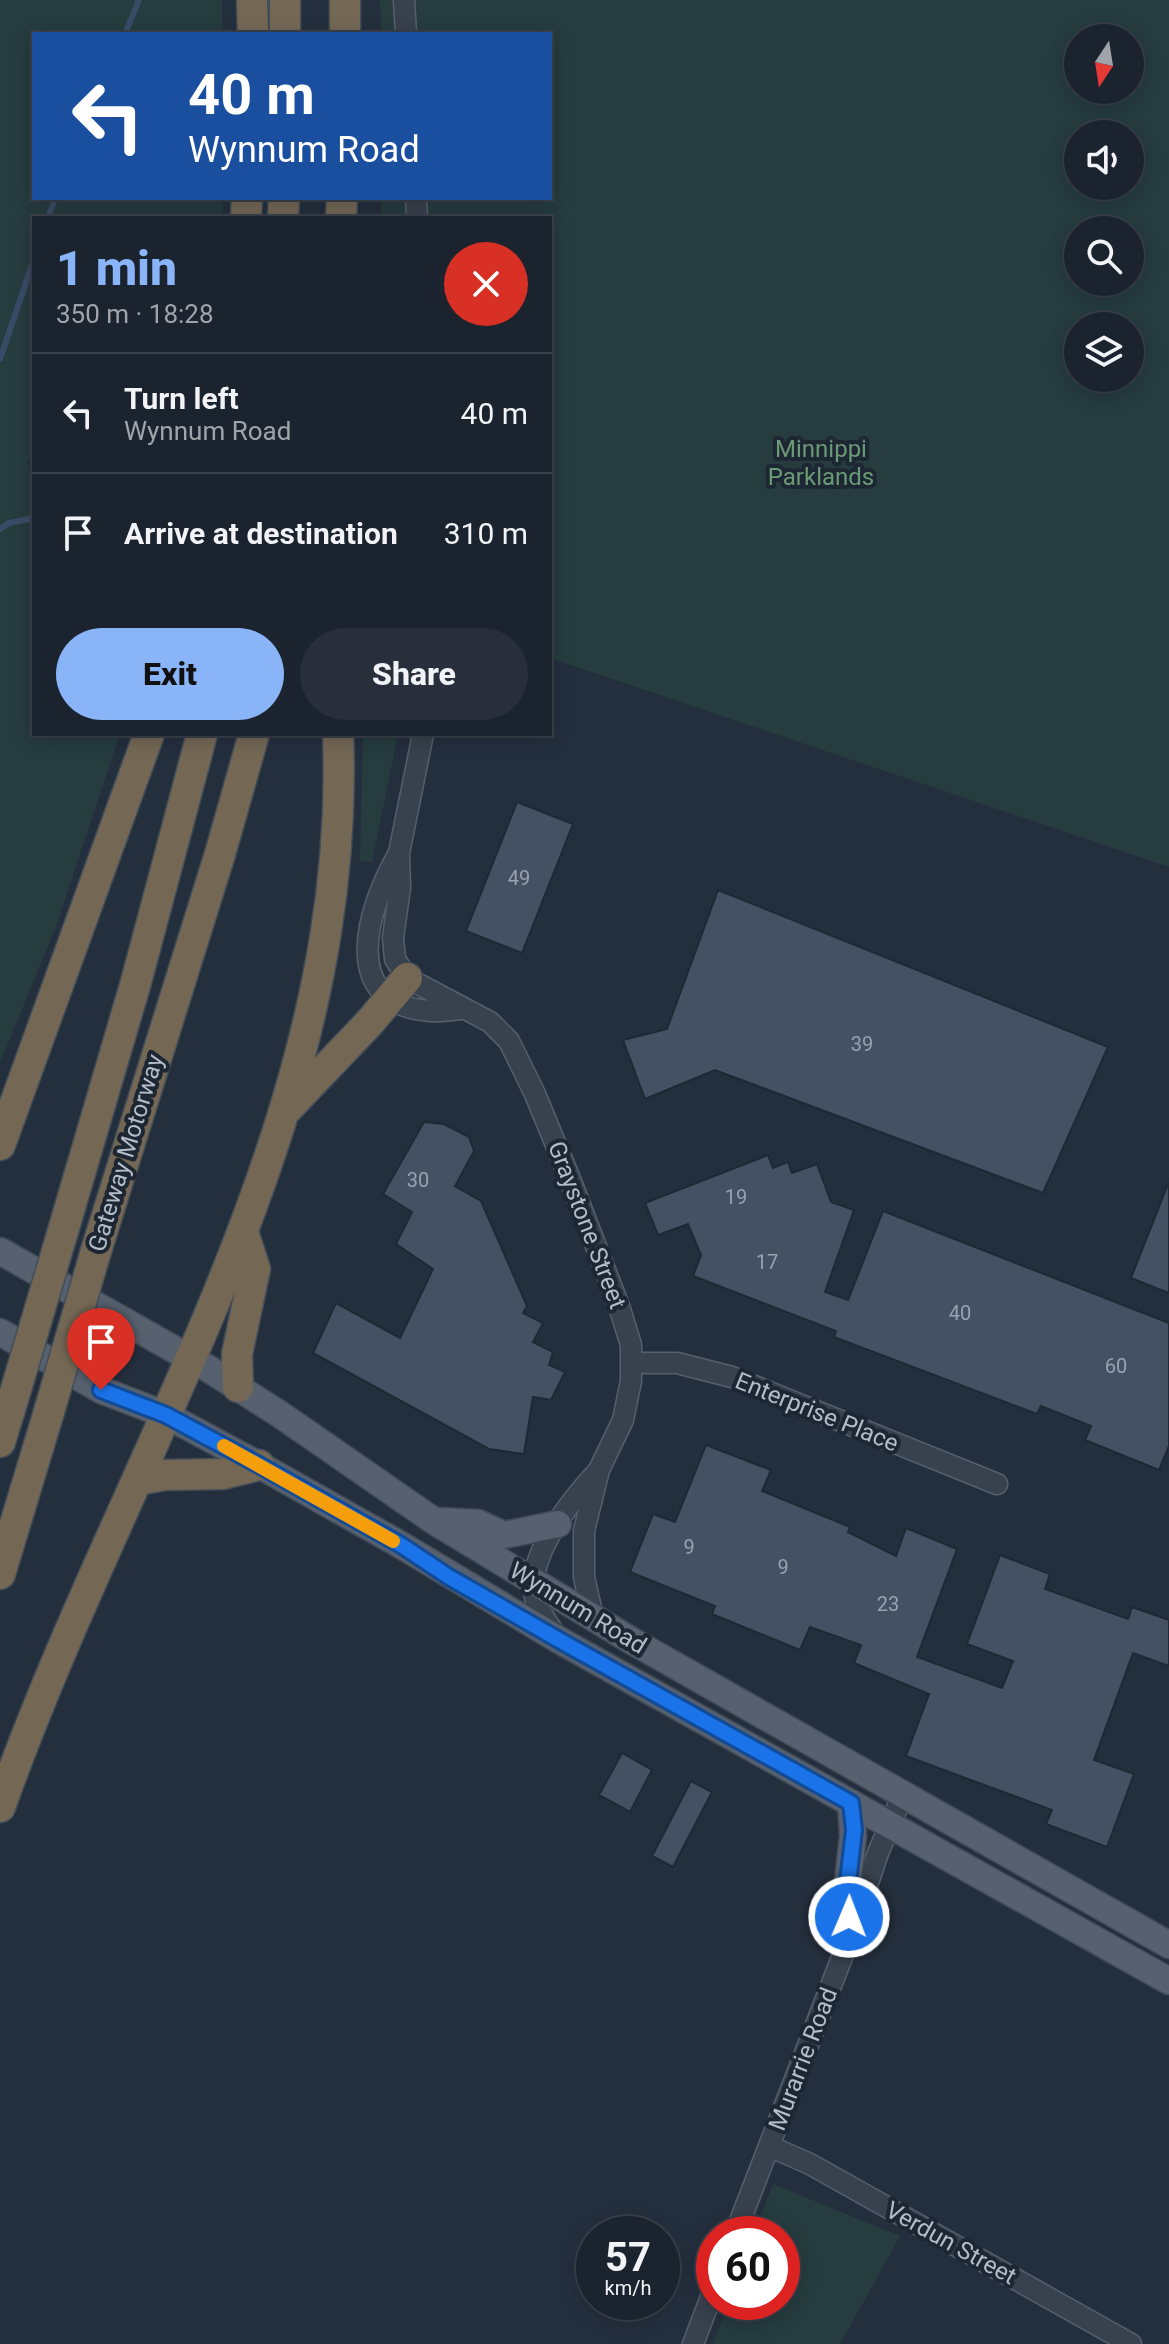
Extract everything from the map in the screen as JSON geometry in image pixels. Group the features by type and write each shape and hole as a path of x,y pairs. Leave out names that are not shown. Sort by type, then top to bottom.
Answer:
{"highway":[{"path":"252,0 253,32"},
{"path":"285,0 285,32"},
{"path":"345,0 345,32"},
{"path":"0,1145 148,736"},
{"name":"Gateway Motorway","path":"0,1442 136,982 201,736"},
{"name":"Gateway Motorway","path":"0,1574 253,736"},
{"path":"0,1807 29,1728 243,1232 286,1110 331,910 339,827 338,736"},
{"path":"286,1110 399,988"},
{"path":"238,1387 237,1354 255,1269 243,1232"},
{"path":"137,1480 165,1475 223,1474 259,1465"}],"main road":[{"name":"Wynnum Road","path":"0,1251 238,1387 434,1521 593,1617 1169,1945"},
{"name":"Wynnum Road","path":"0,1332 101,1390 166,1415 259,1465 401,1545 449,1577 559,1640 1169,1981"},
{"path":"434,1521 478,1523 504,1535 558,1524"},
{"path":"851,1803 854,1830 846,1899 851,1934"}],"street":[{"path":"404,0 406,32"},
{"path":"399,853 381,884 367,947 372,980 399,988 399,967 393,949 400,888 399,853 423,736"},
{"name":"Graystone Street","path":"399,988 404,1005 430,1011 461,1009 490,1022 519,1058 619,1306 631,1345 632,1363 623,1420 599,1470 584,1531 582,1554 593,1617"},
{"name":"Enterprise Place","path":"632,1363 677,1363 732,1377 997,1484"},
{"name":"Graystone Street","path":"533,1581 543,1552 571,1499 599,1470"},
{"path":"533,1581 540,1610 559,1640"},
{"name":"Murarrie Road","path":"742,2216 903,1794"},
{"name":"Verdun Street","path":"769,2146 810,2164 1131,2344"},
{"path":"693,2344 702,2320"}],"green space":[{"path":"0,0 222,0 223,32 32,32 32,200 223,200 223,216 32,216 32,460 27,461 32,476 32,736 119,736 57,924 0,1063"},
{"name":"Minnippi Parklands","path":"380,0 1169,0 1169,867 552,659 552,216 381,216 381,200 552,200 552,32 382,32"},
{"path":"363,736 398,736 372,862 360,861"},
{"path":"773,2184 900,2236 840,2344 713,2344 722,2320 800,2320 800,2216 761,2216"}],"building":[{"path":"517,802 573,824 522,953 466,931"},
{"path":"718,890 1108,1047 1043,1193 715,1070 645,1099 623,1040 667,1029"},
{"path":"424,1122 444,1124 469,1137 474,1151 455,1186 481,1201 527,1306 523,1313 543,1323 533,1342 553,1352 549,1365 565,1372 551,1400 533,1397 524,1454 489,1449 313,1353 336,1303 400,1338 433,1269 396,1244 412,1212 383,1194"},
{"path":"768,1155 773,1168 788,1162 792,1173 817,1164 831,1202 854,1210 825,1292 848,1300 883,1211 1169,1323 1169,1446 1159,1470 1085,1440 1091,1426 1041,1406 1037,1414 834,1337 836,1331 693,1276 701,1255 688,1224 658,1235 645,1203"},
{"path":"1169,1184 1169,1293 1131,1278"},
{"path":"706,1445 771,1470 762,1491 850,1527 848,1532 896,1556 906,1528 957,1549 917,1657 1002,1688 1013,1661 967,1644 1000,1555 1050,1574 1045,1589 1128,1619 1132,1607 1169,1620 1169,1666 1133,1653 1094,1760 1134,1774 1107,1847 1046,1824 1052,1810 906,1756 929,1694 854,1663 861,1645 810,1627 800,1650 712,1614 715,1606 630,1572 653,1514 675,1522"},
{"path":"622,1753 652,1770 630,1812 599,1795"},
{"path":"691,1781 712,1792 673,1867 652,1856"}],"waterway":[{"path":"126,32 139,0"},
{"path":"49,216 54,200"},
{"path":"0,359 32,265"},
{"path":"0,529 9,523 32,518"}],"slow traffic":[{"path":"224,1446 393,1541"}],"route":[{"path":"101,1390 166,1415 259,1465 401,1545 449,1577 559,1640 851,1803 854,1830 846,1899 849,1917"}]}
